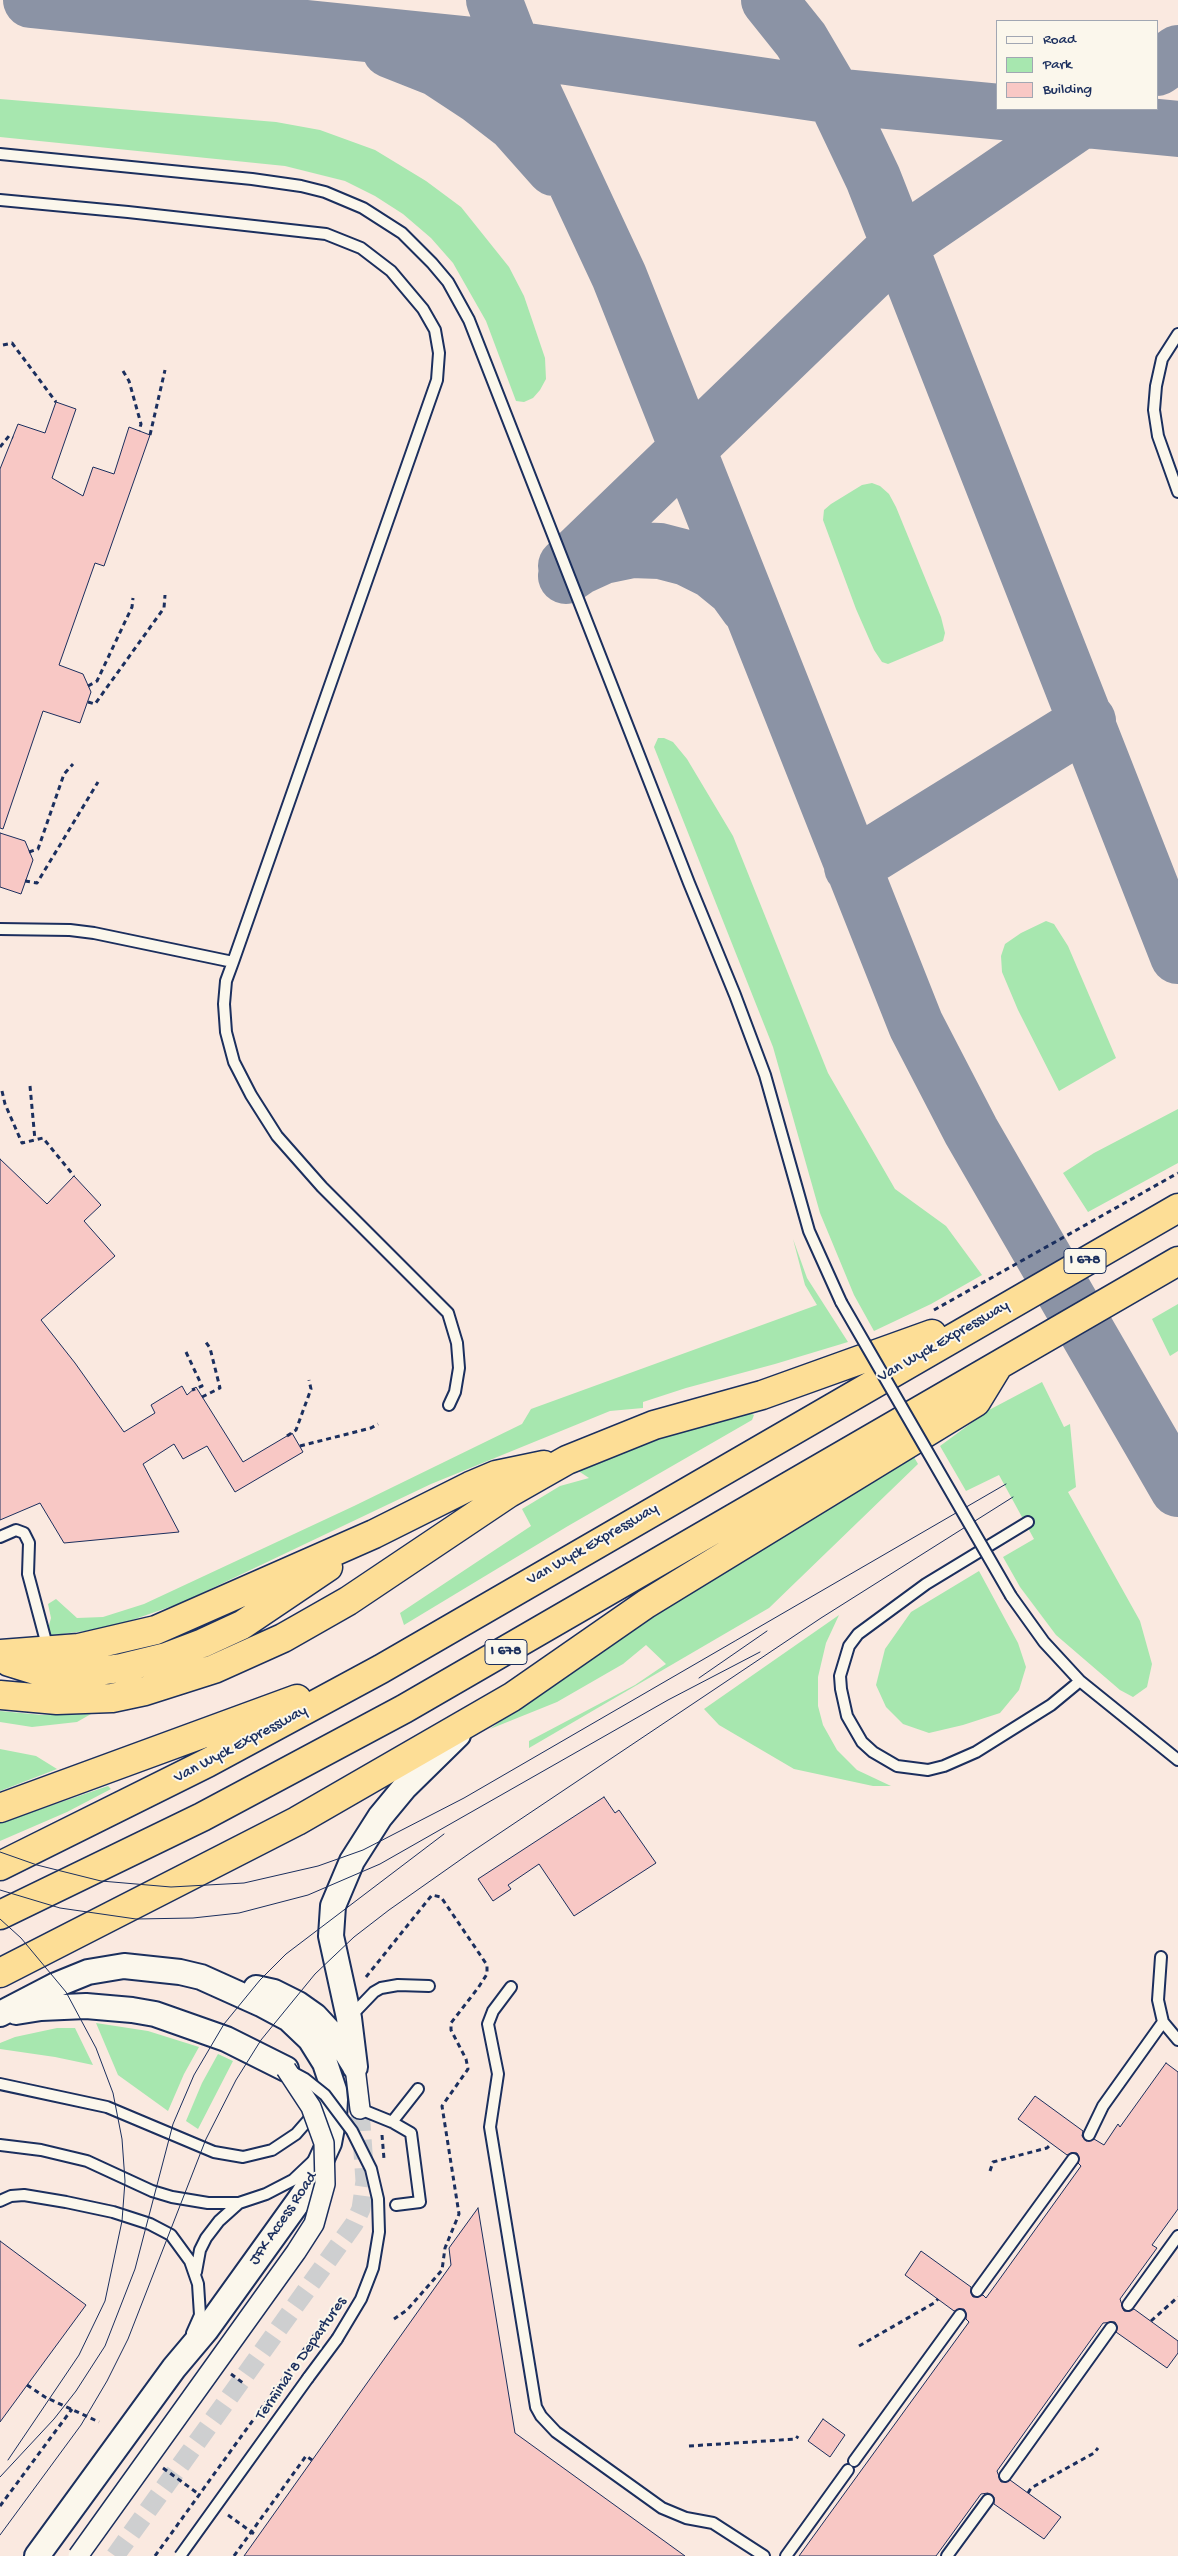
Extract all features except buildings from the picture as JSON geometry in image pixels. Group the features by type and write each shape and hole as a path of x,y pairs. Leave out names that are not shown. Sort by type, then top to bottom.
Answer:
{"highway":[{"name":"Van Wyck Expressway","path":"0,1867 207,1763 380,1669 1178,1208"},
{"name":"I 678","path":"0,1915 202,1817 404,1709 1178,1262"},
{"path":"0,1695 57,1700 112,1698 145,1691 214,1669 283,1638 332,1610 509,1493 567,1460 654,1425 779,1390 992,1314"},
{"path":"0,1973 297,1821 474,1720 534,1682 646,1604 976,1402 998,1365"},
{"path":"0,1654 49,1652 105,1644 171,1625 374,1534 496,1475 567,1460"},
{"path":"0,1658 38,1671 77,1674 121,1668 186,1650 221,1635 260,1614 374,1534"},
{"path":"0,1808 380,1669"}],"street":[{"path":"360,2109 350,2018 330,1936 330,1920 338,1890 352,1861 380,1817 404,1788 474,1720"},
{"name":"JFK Access Road","path":"0,2014 56,1985 105,1969 142,1966 201,1977 262,2004 289,2019 310,2039 325,2063 334,2090 335,2100 329,2142 313,2178 292,2211 206,2330 174,2368 37,2556"},
{"path":"201,1977 274,1992 298,2004 328,2029 356,2067"},
{"path":"0,2014 65,2006 132,2010 201,2028 245,2047 286,2069 311,2107 324,2143 325,2184 314,2224 296,2252 78,2556"}],"lane":[{"path":"0,154 252,179 301,186 325,192 363,208 402,233 432,262 448,282 469,320 689,882 736,995 765,1075 809,1231 841,1302 1011,1596 1044,1642 1080,1681 1178,1760"},
{"path":"0,200 326,234 361,248 390,271 423,309 435,330 439,353 437,380 251,916 233,962 225,991 225,1026 229,1045 242,1080 287,1150 448,1313 457,1343 460,1368 455,1392 449,1405"},
{"path":"1178,334 1162,359 1156,386 1154,410 1158,436 1178,492"},
{"path":"0,929 70,930 94,933 233,962"},
{"path":"1028,1522 926,1584 858,1634 849,1646 840,1676 840,1689 847,1716 862,1742 873,1752 897,1766 928,1770 944,1766 976,1752 1051,1706 1080,1681"},
{"path":"0,1537 16,1530 24,1533 29,1543 28,1574 49,1652"},
{"path":"1161,1957 1157,1991 1163,2022 1178,2040"},
{"path":"350,2018 367,1999 381,1988 398,1985 429,1986"},
{"path":"511,1987 493,2011 488,2024 498,2074 490,2127 536,2407 540,2416 556,2432 662,2508 686,2518 713,2523 764,2556"},
{"path":"1089,2136 1103,2106 1163,2022"},
{"path":"0,2084 107,2107 214,2152 243,2157 258,2155 285,2143 308,2122 322,2099 325,2063"},
{"name":"Terminal 8 Departures","path":"180,2556 345,2327 361,2299 373,2268 379,2232 378,2199 366,2155 352,2131 325,2096 305,2079 286,2069"},
{"path":"392,2122 418,2089"},
{"path":"360,2109 392,2122 411,2133 420,2202 396,2205"},
{"path":"0,2146 41,2150 87,2160 152,2191 208,2204 239,2202 266,2194 293,2180 329,2142"},
{"path":"977,2291 1073,2159"},
{"path":"0,2201 11,2196 36,2196 113,2212 150,2224 171,2234 190,2260 200,2295 200,2315 174,2368"},
{"path":"195,2273 200,2250 206,2238 219,2221 239,2202"},
{"path":"1128,2305 1178,2236"},
{"path":"786,2556 960,2315"},
{"path":"1005,2476 1111,2328"},
{"path":"947,2556 988,2500"}],"path":[{"path":"3,345 12,342 56,402"},
{"path":"150,435 165,370"},
{"path":"123,371 129,381 141,424 139,431"},
{"path":"0,447 9,436 13,438"},
{"path":"88,702 95,704 164,608 165,595"},
{"path":"88,686 98,681 132,607 133,598"},
{"path":"30,852 38,848 64,774 72,764"},
{"path":"26,881 37,883 98,782"},
{"path":"30,1086 35,1140"},
{"path":"2,1091 5,1104 22,1143 43,1138 74,1176"},
{"path":"202,1397 220,1388 210,1348 206,1341"},
{"path":"186,1352 202,1386 192,1390"},
{"path":"287,1436 296,1430 311,1389 309,1380"},
{"path":"300,1446 371,1428 378,1424"},
{"path":"366,1978 432,1895 441,1897 487,1965 487,1974 451,2022 451,2030 466,2060 468,2069 442,2106 459,2214 445,2248 442,2270 407,2310 394,2319"},
{"path":"990,2171 993,2162 1047,2148 1051,2144"},
{"path":"1151,2322 1178,2297"},
{"path":"859,2346 938,2299"},
{"path":"155,2556 336,2305"},
{"path":"27,2385 45,2397 99,2422"},
{"path":"0,2506 72,2409"},
{"path":"689,2446 796,2439 798,2436"},
{"path":"1028,2493 1031,2488 1094,2453 1098,2448"},
{"path":"234,2556 306,2456 312,2460"},
{"path":"161,2466 206,2499"},
{"path":"226,2514 257,2536"}],"shaded area":[{"path":"0,0 1178,0 1178,2556 0,2556"}],"green space":[{"path":"0,99 276,122 320,130 375,150 426,181 461,207 509,267 524,296 545,358 546,379 533,398 524,402 516,401 486,321 453,263 431,238 403,214 375,196 345,181 285,166 0,137"},
{"path":"872,483 880,486 889,494 896,507 941,617 945,633 943,641 888,664 882,662 874,650 856,609 823,520 824,510 831,504 862,485"},
{"path":"658,738 664,738 673,742 687,759 733,836 828,1073 895,1189 946,1226 982,1275 931,1304 874,1331 854,1295 820,1213 773,1047 654,747"},
{"path":"1046,921 1054,924 1068,946 1116,1058 1059,1091 1018,1010 1002,972 1001,956 1005,944 1021,933"},
{"path":"1178,1109 1178,1163 1088,1212 1063,1173 1094,1153"},
{"path":"793,1239 807,1278 848,1342 686,1388 643,1402 643,1408 610,1411 431,1484 181,1603 109,1628 46,1636 51,1618 48,1604 56,1599 77,1618 103,1617 144,1604 354,1506 522,1424 531,1409 817,1305 805,1285"},
{"path":"1178,1304 1178,1351 1170,1356 1152,1319"},
{"path":"1042,1382 1064,1427 1070,1424 1076,1487 1068,1492 1140,1621 1152,1664 1147,1687 1133,1697 1120,1690 1056,1635 1020,1587 1003,1557 1034,1539 999,1475 966,1491 940,1446 989,1410"},
{"path":"750,1413 754,1415 752,1420 568,1526 404,1625 400,1613 531,1526 522,1509 560,1486 589,1478 577,1470 639,1444"},
{"path":"911,1452 918,1464 769,1608 529,1748 529,1741 635,1685 666,1664 646,1645 623,1664 557,1702 490,1729 661,1602"},
{"path":"979,1571 1018,1643 1026,1667 1019,1690 1000,1713 963,1725 929,1733 903,1724 886,1707 876,1685 885,1649 911,1612"},
{"path":"839,1615 826,1643 818,1677 818,1706 823,1725 837,1750 857,1770 891,1786 873,1786 794,1769 719,1725 704,1709"},
{"path":"0,1711 42,1715 91,1714 77,1722 32,1727 0,1722"},
{"path":"0,1749 36,1756 57,1769 0,1791"},
{"path":"108,1786 111,1789 67,1812 0,1841 0,1823"},
{"path":"96,2023 148,2031 199,2047 184,2074 168,2111 118,2075"},
{"path":"57,2028 75,2028 93,2065 0,2049 0,2043 15,2037"},
{"path":"218,2054 233,2061 198,2129 186,2121 202,2083"}],"taxiway":[{"path":"31,0 513,49 619,276 916,1025 971,1131 1178,1489"},
{"path":"494,0 513,49 834,96 1178,129"},
{"path":"769,0 801,40 834,96 873,178 1178,956"},
{"path":"390,50 438,69 479,96 514,123 554,168"},
{"path":"1158,67 1178,53"},
{"path":"566,566 899,245 1095,111"},
{"path":"566,576 579,567 603,556 632,550 660,551 687,558 713,571 735,589 748,607"},
{"path":"852,867 1088,721"}],"tunnel":[{"path":"115,2556 354,2224 361,2209 365,2181 360,2109"}],"tram line":[{"path":"0,1852 37,1865 101,1881 171,1887 244,1883 318,1866 363,1850 464,1798 1006,1484"},
{"path":"0,2535 81,2425 107,2381 128,2339 206,2139 236,2080 261,2040 315,1974 354,1937 470,1853 821,1618 1013,1497"},
{"path":"699,1678 767,1631"},
{"path":"0,1890 60,1908 136,1919 193,1918 239,1913 308,1895 380,1864 668,1700 760,1652"},
{"path":"0,2477 54,2419 76,2391 105,2346 135,2269 173,2124 194,2075 224,2024 260,1980 286,1954 444,1834"},
{"path":"0,1919 21,1938 66,1992 96,2048 113,2093 122,2139 125,2181 122,2221 105,2301 79,2355 8,2460"}]}
